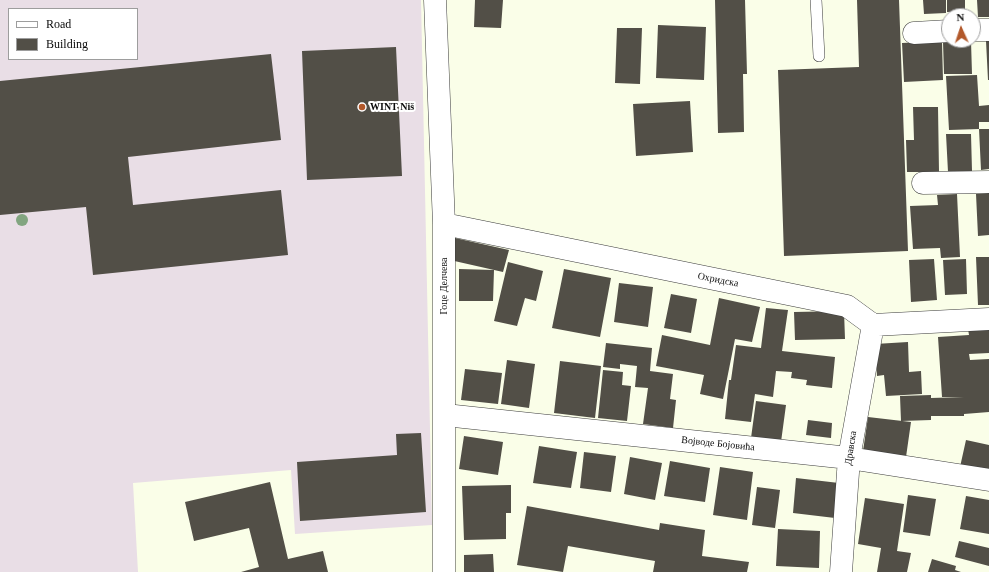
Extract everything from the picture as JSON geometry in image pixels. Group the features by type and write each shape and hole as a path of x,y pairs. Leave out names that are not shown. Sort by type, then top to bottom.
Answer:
{"street":[{"name":"Гоце Делчева","path":"435,0 444,224 444,572"},
{"path":"914,33 941,31"},
{"path":"923,183 989,182"},
{"name":"Охридска","path":"444,224 847,306 873,326"},
{"path":"873,326 989,319"},
{"name":"Дравска","path":"841,572 849,458 873,326"},
{"name":"Војводе Бојовића","path":"445,415 849,458 989,480"}],"lane":[{"path":"816,0 819,56"}],"shaded area":[{"path":"0,0 421,0 432,525 295,534 291,470 133,483 138,572 0,572"}],"building":[{"path":"475,0 503,0 501,28 474,27"},
{"path":"715,0 745,0 747,74 743,74 744,132 718,133"},
{"path":"857,0 899,0 908,251 784,256 778,70 859,67"},
{"path":"923,0 946,0 946,8 941,8 941,13 924,14"},
{"path":"947,0 965,0 965,8 947,8"},
{"path":"977,0 989,0 989,17 981,17 981,8 977,8"},
{"path":"658,25 706,27 704,80 656,78"},
{"path":"617,28 642,28 640,84 615,83"},
{"path":"941,41 943,80 904,82 902,43"},
{"path":"986,41 989,41 989,80 988,80"},
{"path":"396,47 402,176 307,180 302,51"},
{"path":"943,48 971,48 972,74 944,74"},
{"path":"271,54 281,140 128,157 133,205 281,190 288,255 93,275 86,207 0,215 0,81"},
{"path":"977,75 979,106 989,105 989,122 979,122 979,129 949,130 946,76"},
{"path":"690,101 693,152 636,156 633,104"},
{"path":"913,107 938,107 939,172 907,172 906,140 914,140"},
{"path":"979,129 989,129 989,169 981,170"},
{"path":"946,134 971,134 972,171 948,172"},
{"path":"989,193 989,235 978,236 976,194"},
{"path":"957,194 960,257 941,258 940,248 913,249 910,206 938,205 937,195"},
{"path":"455,238 509,250 503,272 450,260"},
{"path":"976,257 989,257 989,305 978,305"},
{"path":"934,259 937,300 911,302 909,260"},
{"path":"966,259 967,294 945,295 943,260"},
{"path":"508,262 543,271 536,301 525,298 517,326 494,321"},
{"path":"459,269 494,270 493,301 459,301"},
{"path":"564,269 611,278 600,337 552,328"},
{"path":"619,283 653,287 648,327 614,322"},
{"path":"671,294 697,299 691,333 664,328"},
{"path":"719,298 760,307 752,342 735,339 723,399 700,394 704,375 656,366 662,335 710,345"},
{"path":"766,308 788,310 782,351 835,357 832,388 806,385 807,380 791,378 792,372 776,371 773,397 755,394 751,422 725,419 729,380 731,380 736,345 761,348"},
{"path":"844,311 845,339 795,340 794,312"},
{"path":"968,329 989,329 989,353 969,354 970,360 989,359 989,412 964,414 964,416 931,416 931,420 901,421 900,396 931,395 931,398 964,397 942,397 938,337 969,335"},
{"path":"908,342 909,372 921,371 922,394 886,396 884,375 877,376 875,344"},
{"path":"606,343 652,348 650,371 673,374 670,399 676,400 673,428 643,424 648,388 635,387 637,366 620,364 620,369 603,367"},
{"path":"507,360 535,364 529,408 501,404"},
{"path":"560,361 601,366 595,418 554,413"},
{"path":"465,369 502,373 498,404 461,400"},
{"path":"603,370 623,372 622,385 631,386 627,421 598,418"},
{"path":"756,401 786,405 781,442 751,438"},
{"path":"868,417 911,422 906,457 863,451"},
{"path":"808,420 832,423 831,438 806,435"},
{"path":"421,433 426,512 300,521 297,462 397,455 396,434"},
{"path":"464,436 503,442 498,475 459,469"},
{"path":"966,440 989,445 989,473 960,467"},
{"path":"539,446 577,452 571,488 533,483"},
{"path":"584,452 616,456 611,492 580,488"},
{"path":"630,457 662,463 655,500 624,494"},
{"path":"670,461 710,468 705,502 664,496"},
{"path":"720,467 753,472 747,520 713,515"},
{"path":"796,478 839,483 835,518 793,513"},
{"path":"270,482 288,559 323,551 328,572 241,572 259,567 249,528 194,541 185,502"},
{"path":"511,485 511,513 506,513 506,539 464,540 462,486"},
{"path":"757,487 780,490 775,528 752,525"},
{"path":"908,495 936,499 930,536 903,532"},
{"path":"966,496 989,500 989,534 960,529"},
{"path":"865,498 904,504 897,551 911,553 907,572 877,572 881,548 858,544"},
{"path":"527,506 659,530 660,523 705,530 702,556 749,562 747,572 653,572 655,561 568,546 563,572 517,565"},
{"path":"778,529 820,531 819,568 776,566"},
{"path":"959,541 989,548 989,566 955,557"},
{"path":"493,554 494,572 464,572 464,555"},
{"path":"932,559 956,566 955,570 961,572 928,572"}],"place":[{"name":"WINT Niš","path":"362,107"}]}
